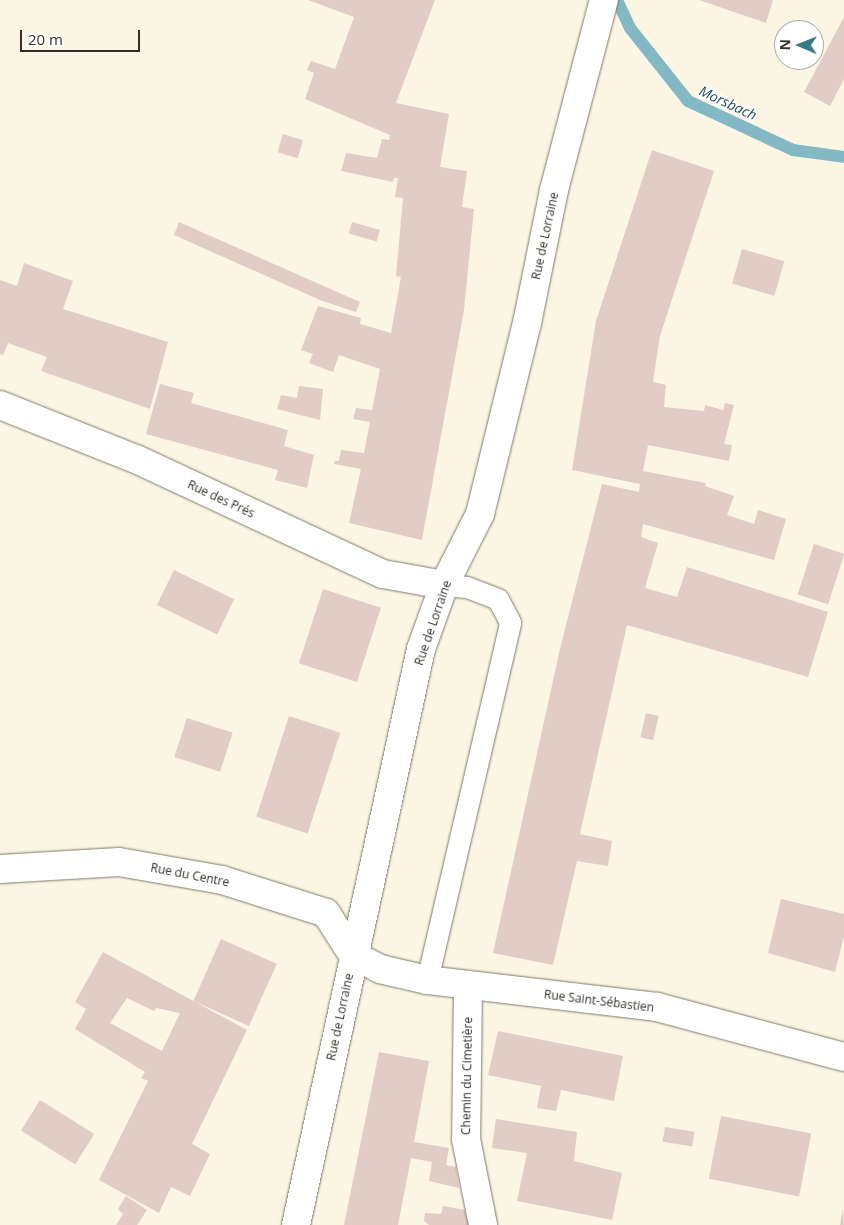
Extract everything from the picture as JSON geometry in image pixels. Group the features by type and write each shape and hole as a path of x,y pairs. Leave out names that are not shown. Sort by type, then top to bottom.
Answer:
{"street":[{"name":"Rue de Lorraine","path":"296,1225 421,648 444,585 480,514 527,323 554,190 602,5"},
{"name":"Rue des Prés","path":"0,405 136,459 383,574 444,585"},
{"name":"Rue du Centre","path":"0,869 119,862 222,880 326,913 354,955"},
{"name":"Rue Saint-Sébastien","path":"354,955 380,969 427,980 657,1007 844,1057"},
{"name":"Chemin du Cimetière","path":"468,986 466,1139 483,1225"}],"lane":[{"path":"427,980 510,622 498,599 466,587 444,585"}],"building":[{"path":"308,0 435,0 396,103 449,114 440,167 467,171 462,207 474,209 464,310 422,540 349,523 361,469 334,464 335,461 339,461 341,450 364,453 370,422 353,419 356,408 372,410 380,369 339,355 333,372 309,363 313,354 301,350 318,306 361,318 360,324 391,333 401,277 396,276 403,198 395,197 398,178 394,178 393,182 341,171 346,153 377,158 382,139 389,140 390,135 305,99 314,73 307,70 311,61 335,69 354,17"},
{"path":"699,0 773,0 766,23"},
{"path":"844,17 844,79 830,106 804,92 816,70 824,70 824,54"},
{"path":"283,134 303,140 298,158 277,152"},
{"path":"652,150 714,171 660,336 653,382 666,385 664,407 704,411 705,405 723,410 725,403 734,405 724,444 732,445 729,461 648,445 643,471 706,483 705,486 734,496 727,515 754,524 758,510 786,519 774,560 643,524 641,537 658,543 645,588 677,597 687,567 828,612 808,677 627,625 580,834 612,841 608,866 577,861 553,965 493,953 560,649 602,484 639,492 640,484 572,470 596,321"},
{"path":"179,222 360,302 356,312 320,300 174,235"},
{"path":"352,222 380,230 377,242 349,234"},
{"path":"742,249 784,261 774,296 732,284"},
{"path":"24,263 73,281 63,309 168,342 150,409 41,371 47,357 8,343 3,355 0,354 0,280 17,286"},
{"path":"160,384 194,393 191,403 288,430 284,446 314,455 307,488 275,480 278,470 146,434"},
{"path":"299,386 323,389 320,420 277,409 281,395 297,398"},
{"path":"814,544 844,554 828,604 798,594"},
{"path":"174,570 234,599 217,634 157,605"},
{"path":"323,589 381,608 357,682 299,663"},
{"path":"646,713 659,716 653,740 640,737"},
{"path":"289,716 340,733 308,833 256,817"},
{"path":"187,718 233,733 220,772 174,757"},
{"path":"781,899 844,914 844,936 835,972 768,953"},
{"path":"221,939 277,964 249,1026 193,1001"},
{"path":"103,952 247,1030 192,1144 210,1154 190,1196 171,1187 159,1213 99,1180 148,1081 141,1078 145,1072 75,1029 86,1009 75,1002","holes":["127,998 154,1011 156,1008 180,1013 162,1051 110,1023"]},
{"path":"498,1031 623,1056 614,1101 561,1090 556,1111 537,1108 541,1086 488,1075"},
{"path":"379,1052 429,1061 414,1142 449,1148 446,1165 456,1167 459,1188 429,1181 432,1162 411,1158 398,1225 344,1225"},
{"path":"40,1100 94,1134 75,1164 21,1131"},
{"path":"721,1116 811,1134 799,1196 709,1179"},
{"path":"496,1119 577,1132 574,1161 622,1173 612,1220 517,1201 527,1153 492,1148"},
{"path":"665,1127 695,1132 692,1147 663,1142"},
{"path":"126,1196 147,1210 137,1225 116,1225 123,1214 118,1209"},
{"path":"443,1206 465,1210 470,1225 429,1225 424,1221 425,1213 441,1214"},
{"path":"843,1208 844,1225 840,1225"}],"waterway":[{"name":"Morsbach","path":"617,0 630,28 688,101 793,150 844,157"}]}
